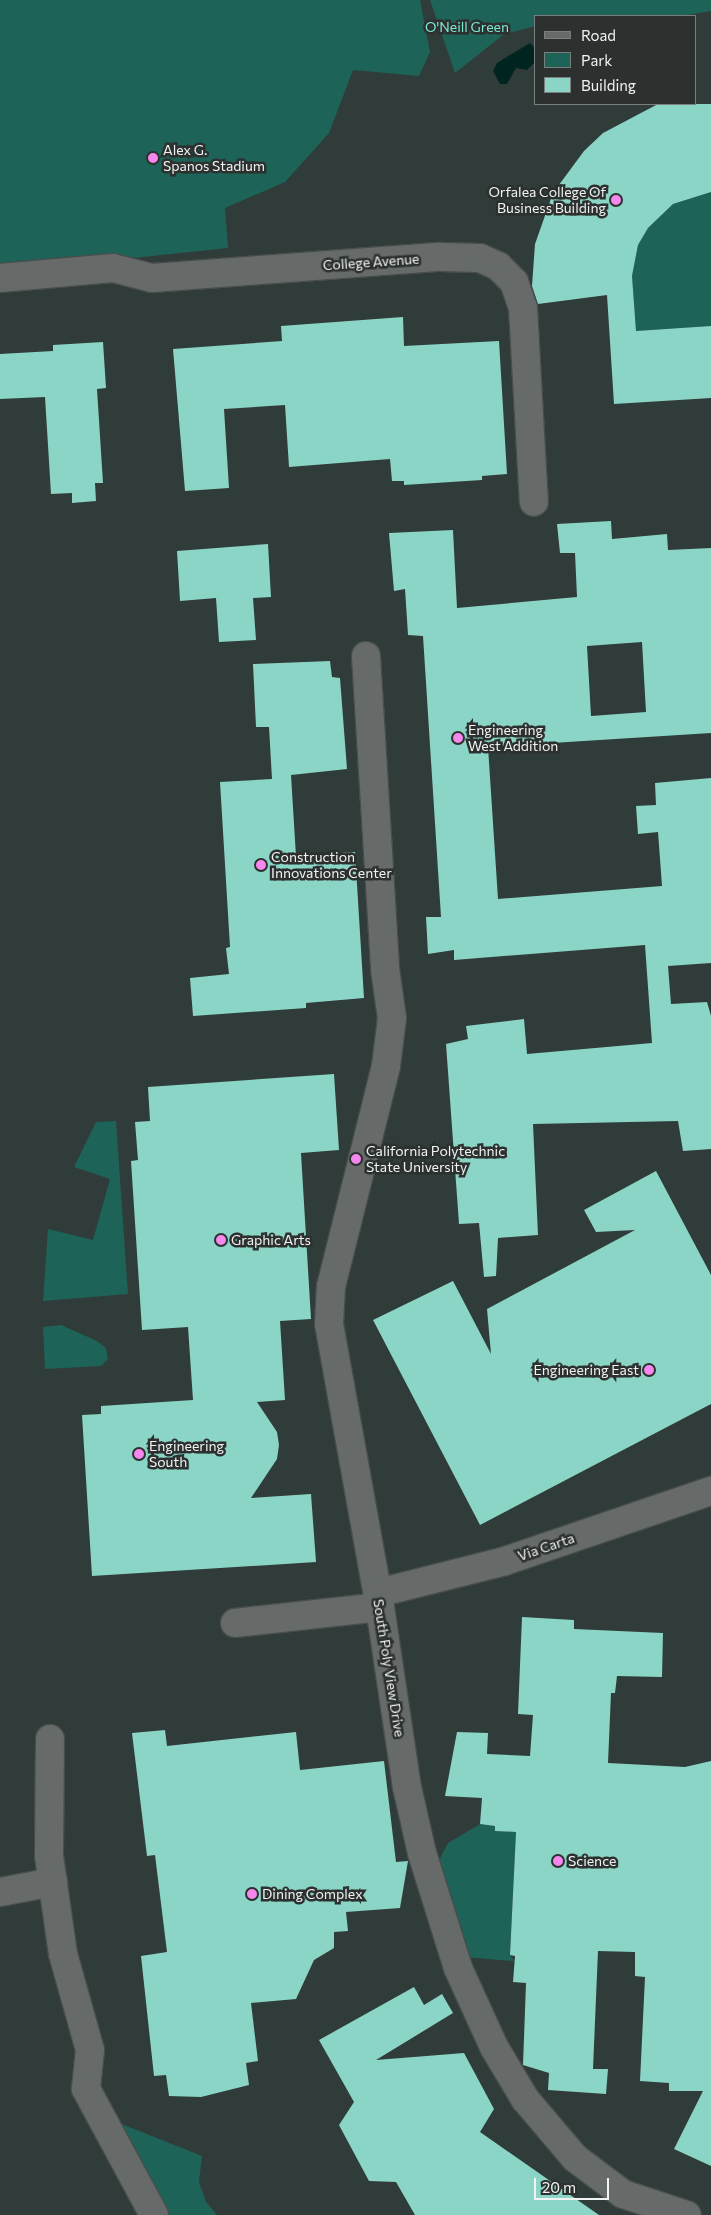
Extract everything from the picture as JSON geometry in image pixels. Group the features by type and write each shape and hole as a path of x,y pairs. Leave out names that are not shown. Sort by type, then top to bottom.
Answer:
{"street":[{"name":"College Avenue","path":"0,278 113,268 152,278 440,258 480,258 498,266 514,282 523,308 534,502"},
{"name":"South Poly View Drive","path":"366,656 385,969 392,1018 386,1066 331,1286 330,1324 379,1600 407,1787 422,1853 458,1968 494,2047 539,2119 575,2158 623,2194 688,2215"},
{"name":"Via Carta","path":"236,1623 379,1600 711,1491"},
{"path":"50,1739 47,1786 53,1882 63,1954 90,2050 86,2089 154,2215"},
{"path":"0,1892 53,1882"}],"shaded area":[{"name":"California Polytechnic State University","path":"0,0 711,0 711,2215 0,2215"},
{"path":"530,43 534,47 534,63 527,70 516,68 507,84 500,84 493,71 497,63"}],"green space":[{"name":"Alex G. Spanos Stadium","path":"0,0 420,0 430,52 419,76 353,70 329,133 285,182 225,208 228,248 0,272"},
{"name":"O'Neill Green","path":"430,0 711,0 711,11 688,15 534,15 534,26 503,35 455,73"},
{"path":"711,192 711,326 636,331 632,276 638,245 648,228 673,204"},
{"path":"116,1121 128,1294 43,1301 48,1229 93,1240 110,1179 74,1167 96,1122"},
{"path":"61,1325 97,1341 106,1348 108,1359 101,1366 45,1369 43,1327"},
{"path":"480,1824 495,1826 495,1831 516,1832 510,1955 514,1961 463,1957 435,1868 448,1843"},
{"path":"104,2117 202,2156 199,2182 206,2202 217,2215 165,2215"}],"building":[{"name":"Orfalea College Of Business Building","path":"711,104 711,192 673,204 648,228 638,245 632,276 636,331 711,326 711,398 614,404 607,295 538,304 532,286 535,244 553,193 584,151 603,133 656,105"},
{"path":"403,317 404,346 499,341 507,474 482,476 482,480 404,485 404,481 392,481 390,459 289,467 285,405 224,409 229,488 185,491 173,349 282,341 281,326"},
{"path":"103,342 106,388 97,389 103,483 95,483 96,501 72,503 72,493 51,494 45,397 0,399 0,354 53,351 53,345"},
{"path":"611,521 612,539 667,534 668,550 711,548 711,733 488,747 498,899 662,886 658,832 638,834 636,806 656,805 655,783 711,778 711,963 668,966 671,1004 707,1002 711,1016 711,1149 683,1151 678,1121 533,1124 538,1235 498,1238 496,1276 484,1277 479,1223 459,1224 446,1044 468,1039 466,1026 524,1019 527,1054 652,1043 645,945 454,960 454,950 428,954 426,917 441,917 423,636 408,635 405,589 394,591 389,533 453,530 457,608 577,597 575,553 560,553 557,524","holes":["642,642 646,712 591,716 587,646"]},
{"path":"268,544 271,597 253,598 256,640 219,642 216,598 180,601 177,551"},
{"name":"Construction Innovations Center","path":"330,661 332,677 340,678 347,769 291,775 296,856 355,852 364,998 306,1003 306,1008 193,1016 190,978 229,974 226,948 230,947 220,782 272,779 269,727 256,727 253,664"},
{"path":"334,1074 339,1150 301,1153 311,1319 280,1321 285,1400 257,1402 277,1432 279,1445 277,1459 251,1498 311,1494 316,1562 92,1576 82,1415 101,1414 101,1406 193,1400 188,1327 142,1330 131,1161 138,1160 135,1122 150,1121 148,1087"},
{"name":"Engineering East","path":"656,1171 711,1275 711,1404 480,1525 373,1320 453,1281 491,1354 487,1309 635,1230 596,1232 584,1210"},
{"name":"Science","path":"522,1617 574,1620 574,1629 663,1633 662,1677 617,1676 615,1693 611,1693 608,1763 685,1767 711,1761 711,2166 674,2149 703,2091 669,2091 669,2083 640,2081 645,1977 635,1976 635,1952 598,1951 593,2069 608,2069 606,2094 548,2090 549,2073 523,2065 526,1983 513,1982 515,1956 510,1955 516,1832 495,1831 495,1826 480,1824 482,1798 445,1796 457,1732 488,1733 487,1754 530,1756 533,1715 518,1714"},
{"name":"Dining Complex","path":"165,1730 167,1746 296,1732 300,1770 384,1761 396,1862 408,1861 400,1908 346,1912 348,1931 334,1932 334,1948 314,1960 296,1999 251,2003 258,2061 246,2063 249,2085 201,2097 169,2096 166,2075 154,2076 141,1956 167,1952 155,1855 147,1856 132,1733"},
{"path":"414,1987 424,2005 442,1994 453,2013 376,2060 464,2053 494,2109 480,2132 599,2215 415,2215 396,2182 369,2181 339,2125 354,2102 319,2040"}],"place":[{"name":"Alex G. Spanos Stadium","path":"153,158"},
{"name":"Orfalea College Of Business Building","path":"616,200"},
{"name":"Engineering West Addition","path":"458,738"},
{"name":"Construction Innovations Center","path":"261,865"},
{"name":"California Polytechnic State University","path":"356,1159"},
{"name":"Graphic Arts","path":"221,1240"},
{"name":"Engineering East","path":"649,1370"},
{"name":"Engineering South","path":"139,1454"},
{"name":"Science","path":"558,1861"},
{"name":"Dining Complex","path":"252,1894"}]}
